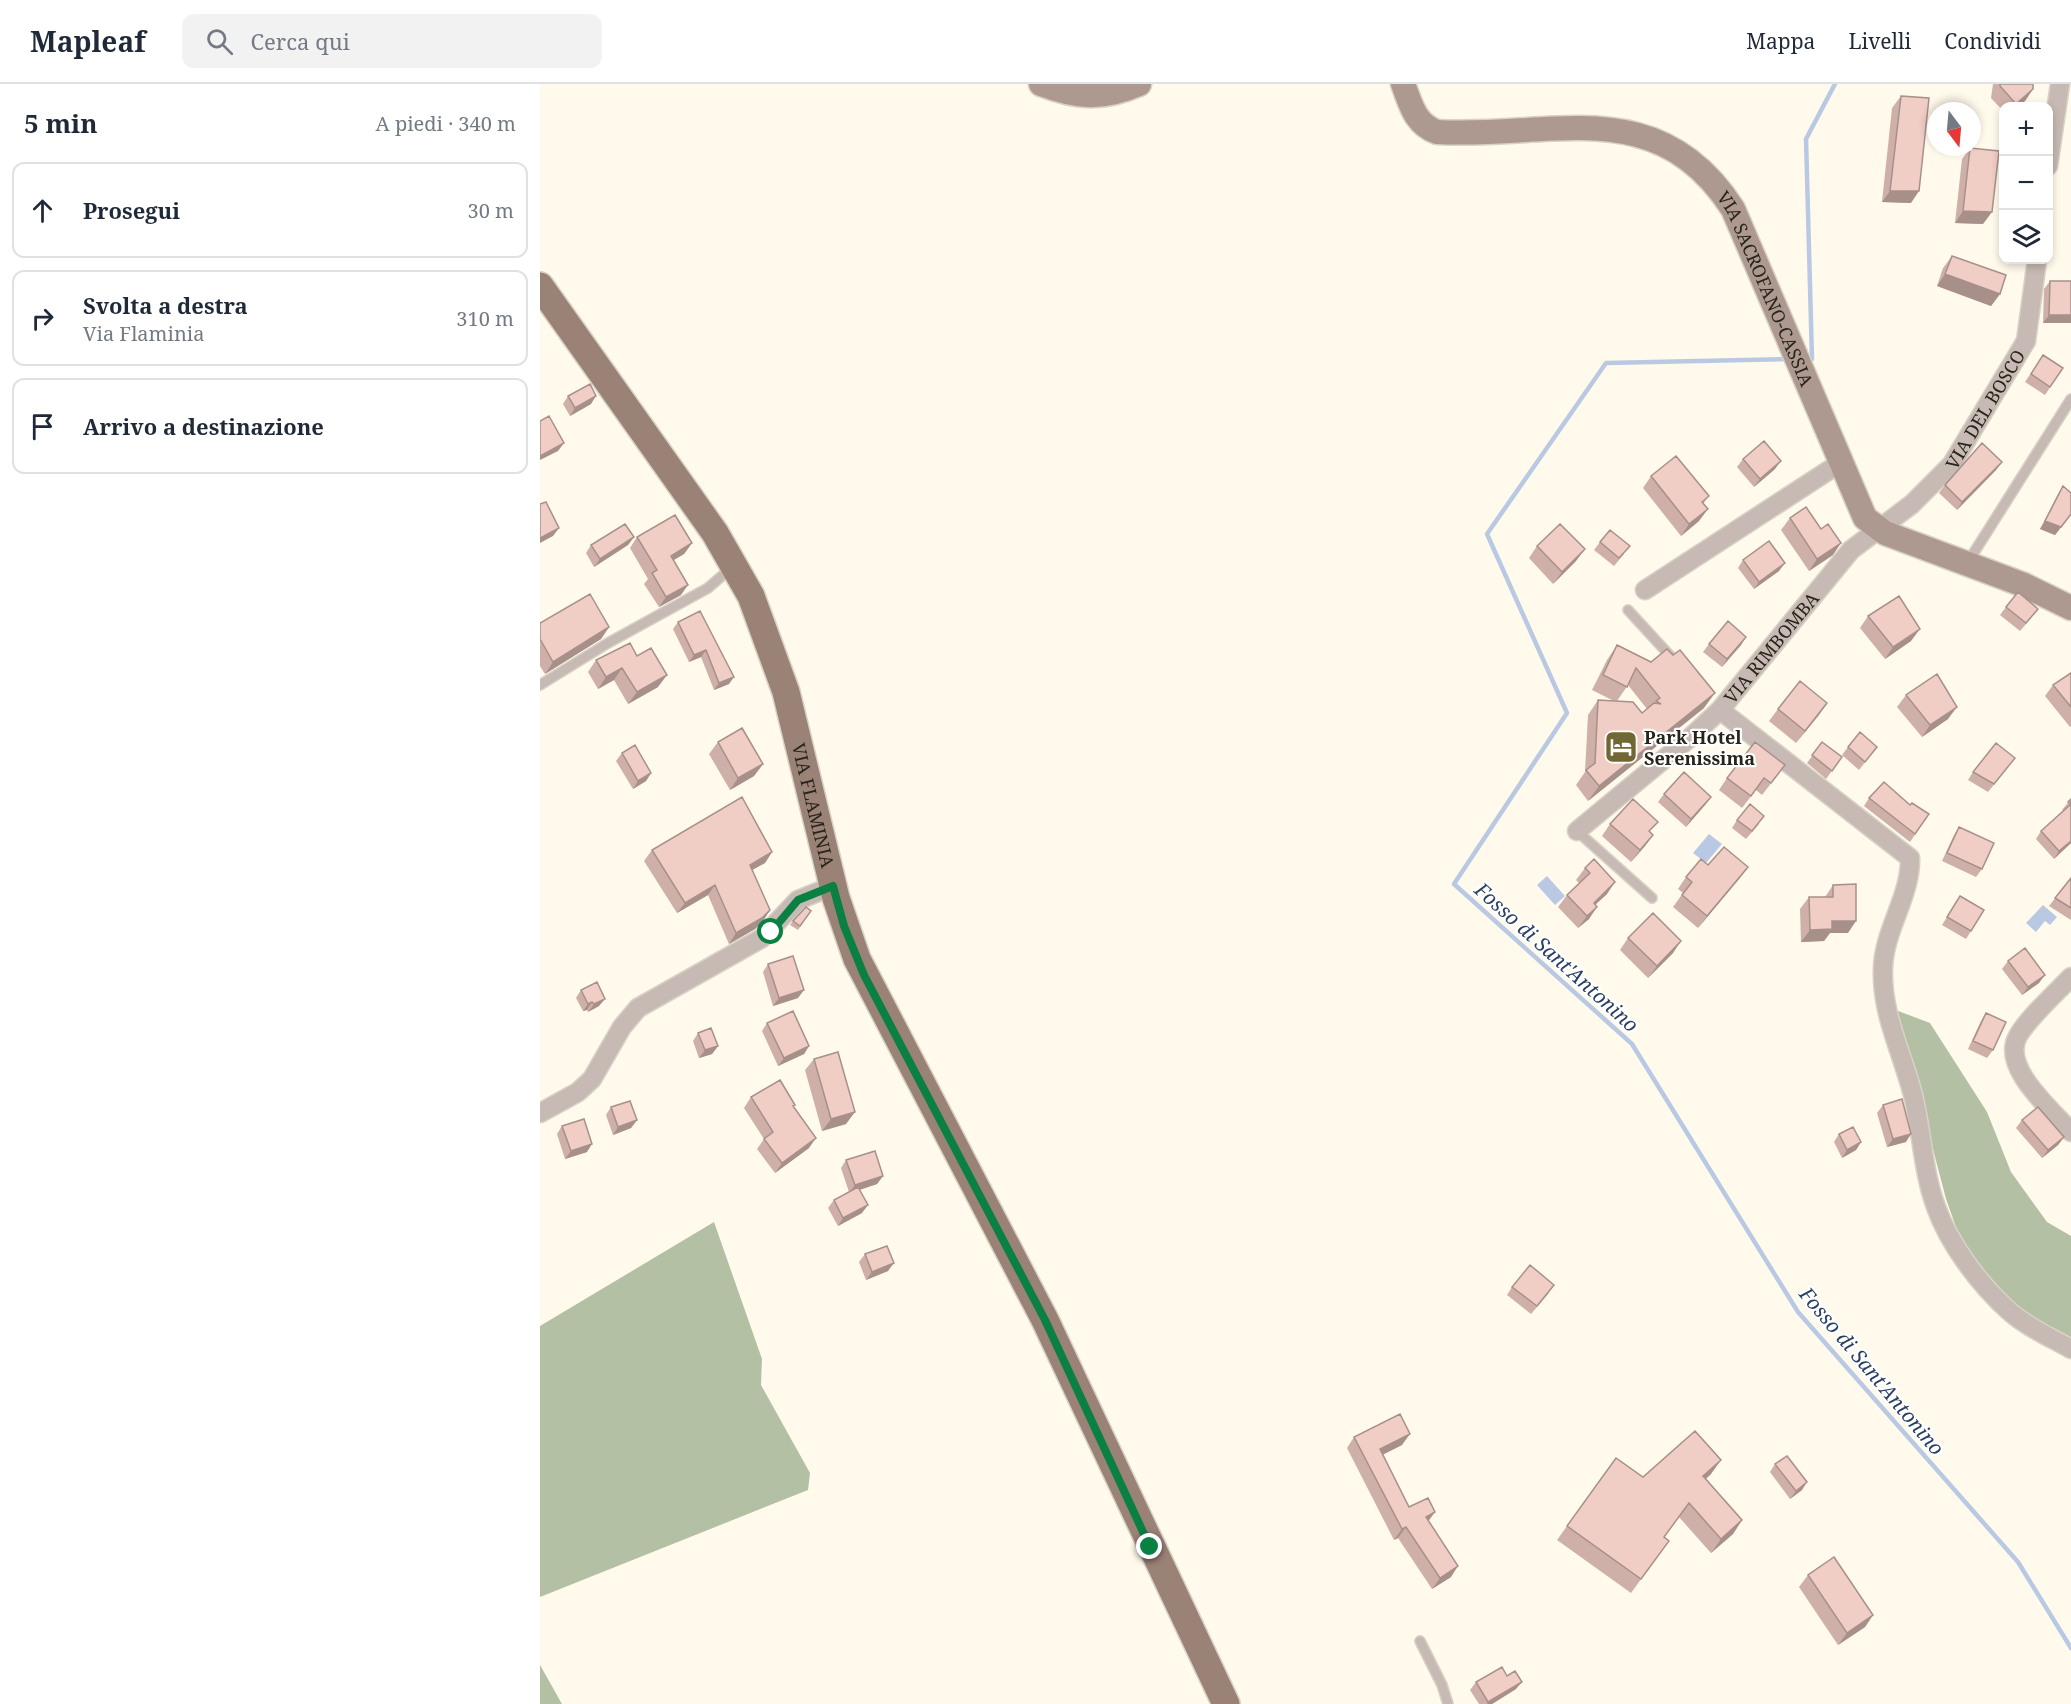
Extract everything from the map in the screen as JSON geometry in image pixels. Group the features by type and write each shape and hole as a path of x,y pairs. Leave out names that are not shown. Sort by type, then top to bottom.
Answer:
{"main road":[{"name":"VIA FLAMINIA","path":"540,286 710,525 735,564 757,611 782,676 833,886 844,926 864,975 1045,1320 1226,1704"}],"street":[{"path":"1041,84 1078,96 1097,97 1139,84"},
{"name":"VIA SACROFANO-CASSIA","path":"1403,84 1419,122 1437,132 1570,126 1598,128 1640,136 1672,148 1700,167 1724,195 1741,225 1840,463 1865,518 1878,530"},
{"path":"2050,156 2060,84"},
{"name":"VIA DEL BOSCO","path":"1878,530 1912,504 1952,464 2005,377 2026,341 2036,264"},
{"path":"1645,590 1840,463"},
{"path":"1878,530 2024,585 2071,608"},
{"name":"VIA RIMBOMBA","path":"1577,831 1692,736 1851,550 1878,530"},
{"path":"1716,706 1910,858 1907,883 1887,939 1883,965 1884,1004 1913,1096 1936,1207 1955,1244 2008,1310 2030,1326 2071,1349"},
{"path":"540,1113 578,1092 592,1079 626,1022 638,1008 762,938 798,900 833,886"},
{"path":"2071,976 2018,1035 2013,1056 2018,1070 2071,1132"}],"lane":[{"path":"1966,564 2071,399"},
{"path":"540,685 608,643 708,588 735,564"},
{"path":"1628,610 1681,668"},
{"path":"1577,831 1652,898"},
{"path":"1420,1641 1442,1685 1448,1704"}],"green space":[{"path":"1893,1009 1930,1023 1987,1112 2011,1172 2047,1222 2071,1236 2071,1341 2008,1302 1962,1244 1946,1199 1911,1065"},
{"path":"714,1222 762,1359 761,1385 810,1473 808,1490 540,1597 540,1326"},
{"path":"540,1665 562,1704 540,1704"}],"water":[{"path":"1709,834 1722,844 1706,863 1693,853"},
{"path":"1547,876 1565,896 1555,905 1537,885"},
{"path":"2043,905 2057,917 2050,925 2045,921 2036,932 2026,923"}],"building":[{"path":"2000,84 2033,84 2033,89 2018,102 2014,102"},
{"path":"1901,96 1929,98 1919,191 1890,191"},
{"path":"1981,149 1999,151 1992,212 1963,211 1969,156 1981,156"},
{"path":"1952,256 2006,275 2000,294 1945,274"},
{"path":"2050,281 2071,281 2071,315 2049,315"},
{"path":"2043,355 2063,368 2050,387 2031,374"},
{"path":"590,384 596,396 575,408 568,396"},
{"path":"549,416 564,443 540,456 540,421"},
{"path":"1764,441 1781,461 1760,479 1743,459"},
{"path":"1982,443 2002,462 1962,502 1945,485"},
{"path":"1676,456 1709,496 1702,502 1708,509 1689,524 1651,476"},
{"path":"2063,486 2071,493 2071,514 2061,527 2045,521"},
{"path":"546,502 559,528 540,538 540,504"},
{"path":"1806,507 1821,529 1828,524 1841,543 1817,559 1790,518"},
{"path":"675,515 692,543 671,556 688,585 666,597 652,573 657,570 637,537"},
{"path":"625,524 634,537 600,559 591,545"},
{"path":"1560,524 1585,549 1562,572 1537,546"},
{"path":"1610,530 1630,546 1619,558 1600,542"},
{"path":"1769,541 1785,563 1759,582 1743,560"},
{"path":"2018,592 2038,609 2026,623 2006,607"},
{"path":"590,594 609,627 553,662 540,639 540,623"},
{"path":"1899,596 1920,629 1893,647 1868,616"},
{"path":"700,611 734,677 719,683 706,650 694,655 678,622"},
{"path":"1728,621 1746,637 1727,659 1709,644"},
{"path":"630,643 637,656 651,648 667,675 637,692 622,668 606,677 596,660"},
{"name":"Park Hotel Serenissima","path":"1617,645 1651,662 1667,649 1673,655 1680,650 1715,693 1599,786 1586,770 1595,763 1598,700 1633,702 1642,713 1654,703 1661,704 1656,701 1660,698 1636,668 1627,687 1603,675"},
{"path":"2071,673 2071,707 2053,685"},
{"path":"1937,674 1957,707 1930,725 1906,695"},
{"path":"1800,681 1827,703 1805,731 1778,709"},
{"path":"742,728 763,764 738,778 718,742"},
{"path":"1860,732 1877,747 1865,762 1848,747"},
{"path":"1755,742 1785,765 1771,783 1764,778 1751,796 1727,778"},
{"path":"1822,742 1842,757 1832,771 1812,755"},
{"path":"1996,743 2015,758 1994,784 1973,772"},
{"path":"635,745 651,773 638,781 622,753"},
{"path":"1684,772 1711,797 1691,819 1664,794"},
{"path":"1884,782 1910,805 1912,803 1929,814 1915,834 1869,798"},
{"path":"742,797 772,852 750,865 770,910 762,918 736,933 715,885 685,903 652,850"},
{"path":"1633,799 1658,822 1649,831 1653,835 1640,850 1610,824"},
{"path":"1750,804 1764,816 1752,831 1737,820"},
{"path":"2071,804 2071,841 2059,851 2041,831"},
{"path":"1959,827 1994,843 1982,869 1947,853"},
{"path":"1724,847 1748,867 1707,916 1682,895 1692,882 1686,877 1701,859 1708,865"},
{"path":"1594,859 1615,882 1594,903 1597,907 1587,916 1567,895 1590,873 1585,868"},
{"path":"2071,878 2071,908 2055,898"},
{"path":"1856,884 1856,921 1832,921 1832,929 1810,930 1809,897 1833,897 1833,885"},
{"path":"1960,896 1984,910 1971,931 1947,917"},
{"path":"806,907 811,911 800,926 793,921"},
{"path":"1653,913 1681,941 1657,966 1628,938"},
{"path":"2025,948 2045,975 2028,987 2008,961"},
{"path":"793,956 804,990 779,998 768,964"},
{"path":"597,982 605,999 588,1004 581,990"},
{"path":"793,1011 809,1046 784,1058 767,1023"},
{"path":"1986,1013 2006,1022 1993,1050 1973,1041"},
{"path":"711,1028 718,1046 705,1050 698,1033"},
{"path":"838,1052 855,1112 831,1119 814,1059"},
{"path":"780,1080 795,1105 793,1106 816,1138 782,1163 764,1139 773,1132 751,1097"},
{"path":"1902,1099 1911,1134 1893,1139 1883,1105"},
{"path":"630,1101 637,1120 618,1127 611,1107"},
{"path":"2038,1107 2064,1137 2048,1150 2022,1120"},
{"path":"584,1119 592,1144 571,1151 562,1126"},
{"path":"1853,1127 1861,1142 1847,1150 1839,1134"},
{"path":"875,1151 883,1176 855,1185 846,1160"},
{"path":"858,1187 868,1205 843,1218 834,1200"},
{"path":"887,1246 894,1263 872,1272 865,1254"},
{"path":"1530,1265 1554,1285 1537,1306 1512,1287"},
{"path":"1400,1414 1410,1434 1380,1449 1409,1507 1428,1498 1435,1512 1426,1517 1458,1566 1440,1578 1406,1527 1402,1529 1354,1437"},
{"path":"1695,1431 1721,1460 1703,1476 1742,1520 1721,1539 1689,1503 1664,1537 1669,1541 1641,1579 1567,1526 1616,1458 1643,1477"},
{"path":"1787,1456 1807,1482 1796,1491 1775,1464"},
{"path":"1834,1557 1873,1615 1847,1633 1808,1575"},
{"path":"1502,1667 1507,1676 1515,1671 1522,1682 1488,1702 1476,1682"}],"waterway":[{"name":"Fosso di Sant'Antonino","path":"1804,359 1812,359 1806,139 1835,84"},
{"name":"Fosso di Sant'Antonino","path":"1789,359 1606,363 1487,534 1567,713 1454,884 1632,1044 1798,1312 2018,1562 2071,1648"}],"place":[{"name":"Park Hotel Serenissima","path":"1621,747"}],"route":[{"path":"771,932 798,900 833,886 844,926 864,975 1045,1320 1150,1547"}]}
